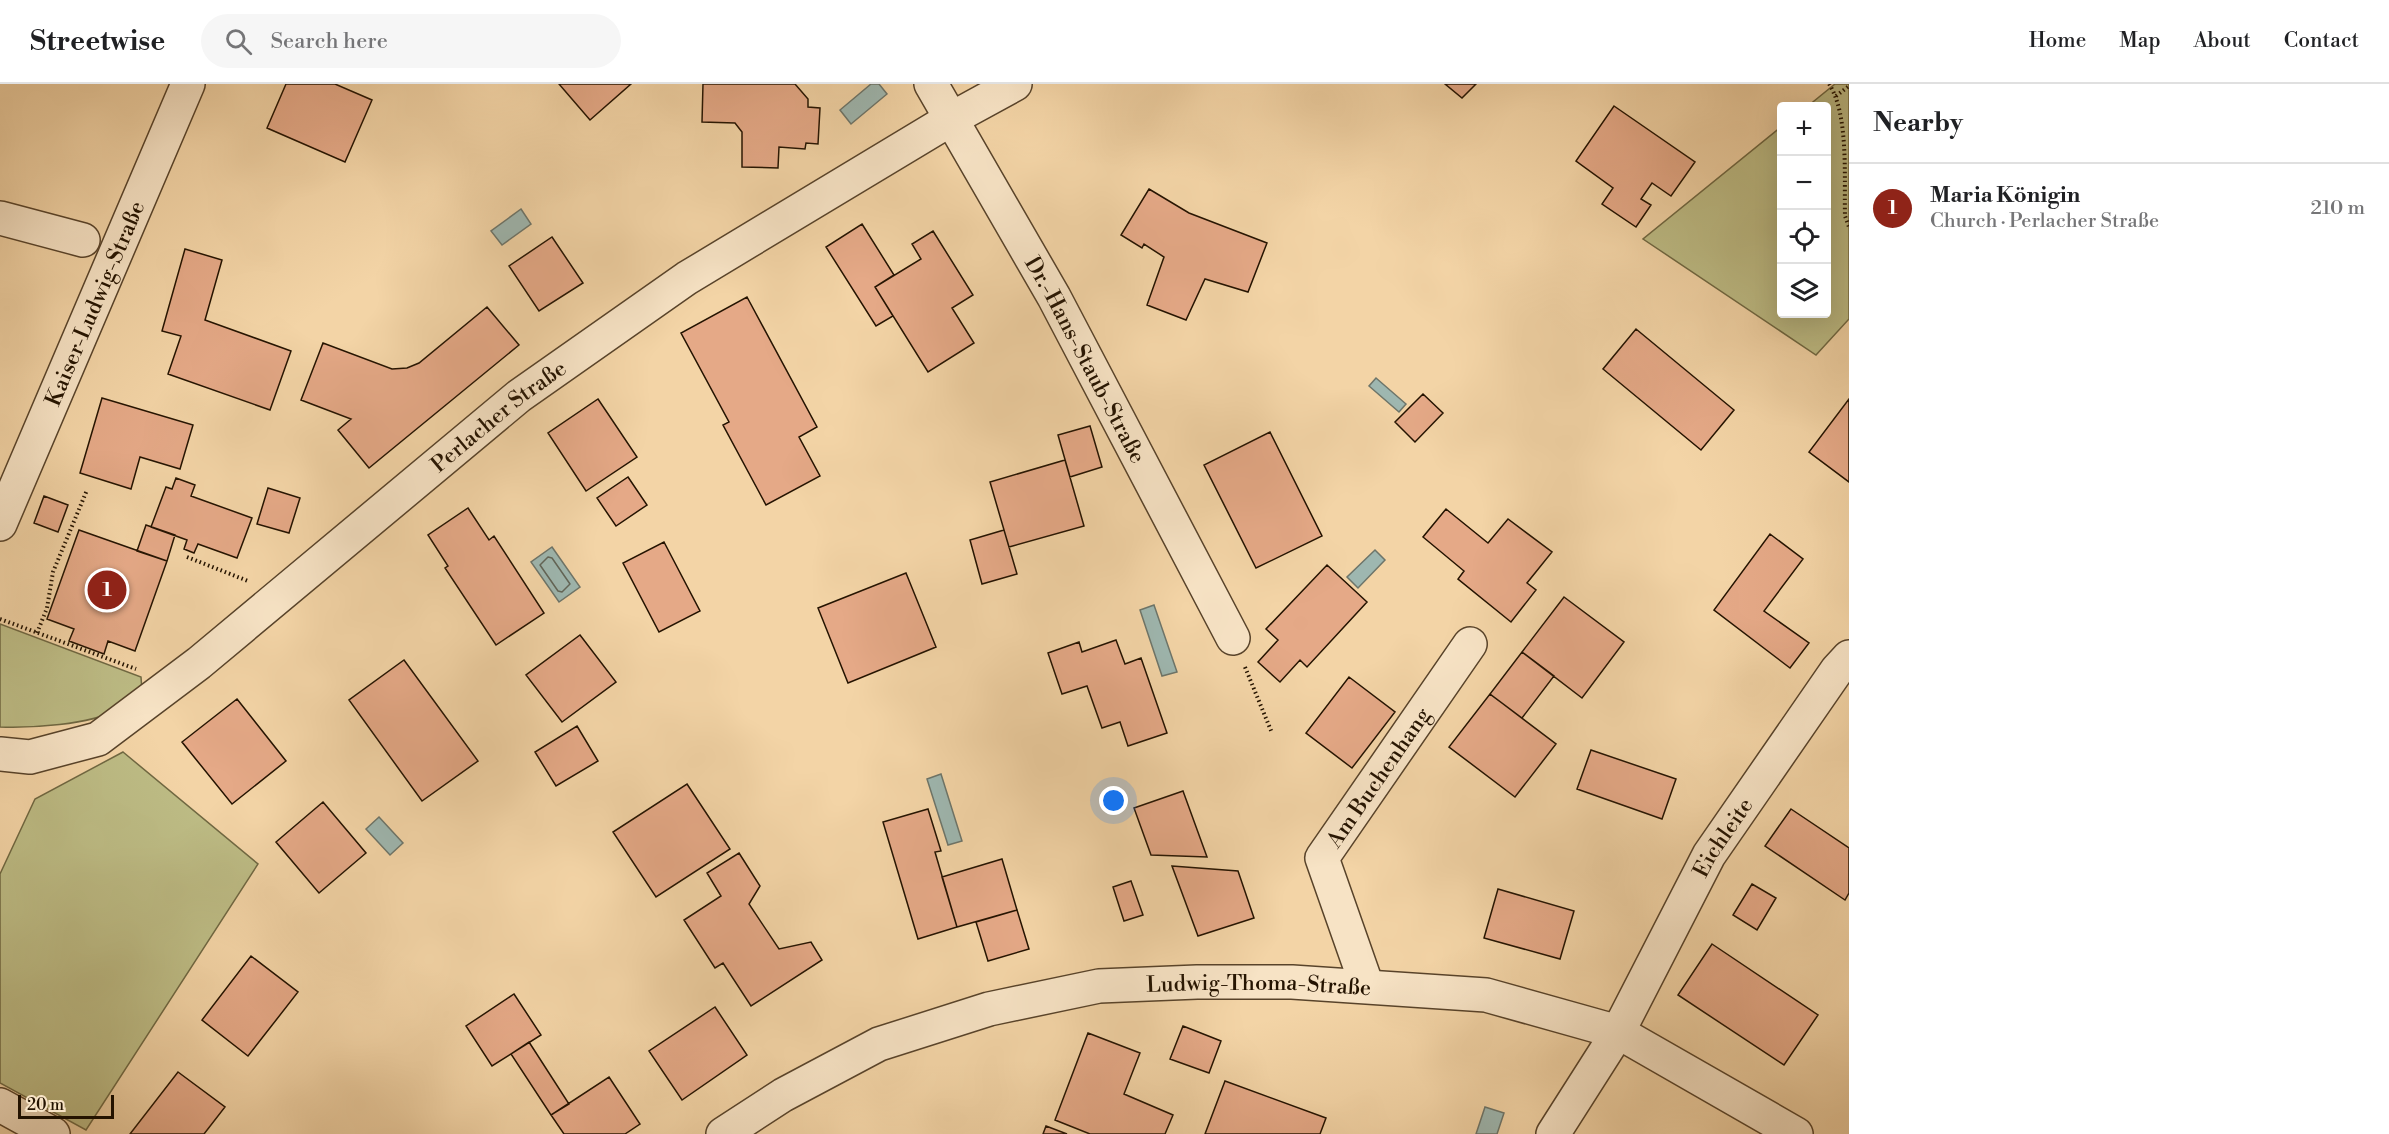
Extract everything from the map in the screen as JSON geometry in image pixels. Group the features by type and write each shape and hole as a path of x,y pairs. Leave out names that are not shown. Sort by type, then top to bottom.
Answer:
{"street":[{"name":"Kaiser-Ludwig-Straße","path":"0,524 188,84"},
{"name":"Dr.-Hans-Staub-Straße","path":"931,84 1054,297 1233,638"},
{"name":"Perlacher Straße","path":"0,754 30,757 98,739 173,682 519,396 687,278 951,119 1014,84"},
{"path":"0,218 83,240"},
{"name":"Am Buchenhang","path":"1366,986 1323,858 1470,644"},
{"name":"Eichleite","path":"1554,1134 1618,1032 1709,855 1837,670 1849,657"},
{"name":"Ludwig-Thoma-Straße","path":"723,1134 783,1095 879,1044 989,1009 1099,986 1197,982 1366,986 1486,995 1618,1032 1796,1134"},
{"path":"0,1105 53,1134"}],"path":[{"path":"1829,84 1843,115 1845,216 1849,226"},
{"path":"1836,96 1849,86"},
{"path":"37,633 47,608 53,572 87,490"},
{"path":"188,557 249,582 270,602"},
{"path":"0,619 173,682"},
{"path":"1233,638 1272,733"}],"shaded area":[{"path":"1835,84 1849,84 1849,319 1816,355 1643,239 1777,130 1777,318 1831,318 1831,102 1813,102"},
{"path":"0,624 141,677 142,691 116,710 91,719 43,726 0,727"},
{"path":"123,752 258,864 86,1130 0,1083 0,874 35,799"}],"water":[{"path":"871,84 879,84 887,94 851,124 840,110"},
{"path":"521,209 531,224 502,245 491,231"},
{"path":"1376,378 1406,404 1399,412 1369,386"},
{"path":"552,547 580,587 559,602 531,562"},
{"path":"1375,550 1385,560 1358,588 1347,577"},
{"path":"1154,605 1177,672 1162,676 1140,610"},
{"path":"941,774 962,841 948,845 927,779"},
{"path":"379,817 403,843 390,855 366,829"},
{"path":"1485,1107 1504,1113 1497,1134 1476,1134"}],"building":[{"path":"286,84 335,84 372,100 345,162 267,128"},
{"path":"559,84 631,84 590,120"},
{"path":"703,84 795,84 808,99 808,107 820,108 818,144 806,143 805,149 779,147 778,168 742,167 742,132 735,123 702,122"},
{"path":"1445,84 1476,84 1462,98"},
{"path":"1614,106 1695,162 1671,196 1652,183 1641,199 1651,205 1636,227 1602,204 1613,188 1576,161"},
{"path":"1149,189 1189,213 1267,243 1248,292 1205,279 1186,320 1147,305 1164,257 1144,244 1142,248 1121,235"},
{"path":"862,224 894,275 875,287 893,316 876,326 826,247"},
{"path":"933,231 973,295 952,308 974,343 928,372 875,287 921,259 912,244"},
{"path":"552,237 583,283 539,311 509,266"},
{"path":"185,249 222,260 205,320 291,351 270,410 168,374 181,336 162,331"},
{"path":"747,297 817,427 799,437 820,476 766,505 723,425 729,422 681,333"},
{"path":"487,307 519,345 369,468 338,430 351,419 301,400 323,343 392,369 407,368 419,363"},
{"path":"1636,329 1734,410 1701,450 1603,369"},
{"path":"1423,394 1443,413 1415,442 1395,422"},
{"path":"102,398 193,425 180,469 140,457 131,489 80,473"},
{"path":"598,399 637,457 586,491 548,433"},
{"path":"1849,399 1849,482 1809,452"},
{"path":"1090,426 1102,467 1070,477 1058,435"},
{"path":"1270,432 1322,536 1256,568 1204,465"},
{"path":"1065,460 1084,526 1009,547 990,482"},
{"path":"628,477 647,505 616,526 597,498"},
{"path":"176,478 195,485 191,496 252,518 237,558 198,544 194,553 184,549 187,540 151,527 166,487 172,489"},
{"path":"268,488 300,498 289,533 257,524"},
{"path":"44,496 68,505 58,532 34,523"},
{"path":"468,508 489,540 494,536 544,613 496,645 445,568 448,566 428,535"},
{"path":"1446,509 1488,543 1508,519 1552,552 1527,583 1536,590 1511,622 1458,579 1464,571 1423,537"},
{"path":"146,525 175,535 167,561 137,551"},
{"path":"79,530 167,561 135,651 108,641 104,654 69,641 74,629 47,619"},
{"path":"1004,530 1017,574 982,584 970,540"},
{"path":"1770,534 1803,559 1764,611 1809,643 1790,668 1714,610"},
{"path":"664,542 700,611 659,632 623,563"},
{"path":"1327,565 1367,602 1307,667 1300,660 1280,682 1258,662 1278,640 1266,629"},
{"path":"906,573 936,647 848,683 818,608"},
{"path":"1564,597 1624,642 1582,698 1522,652"},
{"path":"580,635 616,682 562,722 526,675"},
{"path":"1116,640 1125,664 1141,658 1167,733 1128,746 1120,722 1102,728 1087,686 1062,694 1048,653 1079,642 1082,652"},
{"path":"1522,652 1554,676 1522,718 1490,694"},
{"path":"404,660 478,761 422,801 349,700"},
{"path":"1349,677 1395,712 1352,768 1306,733"},
{"path":"1490,694 1556,744 1515,797 1449,747"},
{"path":"237,699 286,761 232,804 182,742"},
{"path":"577,726 598,761 556,786 535,752"},
{"path":"1591,750 1676,779 1662,819 1577,789"},
{"path":"687,784 730,849 656,897 613,832"},
{"path":"1183,791 1207,857 1151,855 1134,808"},
{"path":"323,802 366,853 319,893 276,842"},
{"path":"928,809 941,851 935,852 957,927 918,939 883,822"},
{"path":"1791,809 1849,848 1849,893 1845,900 1765,846"},
{"path":"739,853 760,886 749,904 779,949 811,942 822,960 751,1006 723,963 715,968 684,920 721,896 707,873"},
{"path":"1002,859 1017,910 957,927 942,877"},
{"path":"1172,866 1238,871 1254,918 1198,936"},
{"path":"1131,881 1143,915 1124,921 1113,887"},
{"path":"1752,884 1776,898 1757,930 1733,915"},
{"path":"1498,889 1574,911 1560,959 1484,938"},
{"path":"1017,910 1029,949 988,961 976,922"},
{"path":"1712,944 1818,1015 1784,1065 1678,995"},
{"path":"251,956 298,992 248,1056 202,1020"},
{"path":"514,994 541,1035 492,1066 466,1026"},
{"path":"715,1007 747,1055 682,1100 649,1051"},
{"path":"1183,1026 1221,1041 1209,1073 1170,1059"},
{"path":"1088,1033 1140,1053 1124,1094 1173,1115 1165,1134 1090,1134 1055,1120"},
{"path":"529,1042 569,1104 551,1115 511,1054"},
{"path":"178,1072 225,1107 204,1134 130,1134"},
{"path":"609,1077 640,1124 625,1134 564,1134 551,1115"},
{"path":"1225,1081 1326,1118 1320,1134 1205,1134"},
{"path":"1046,1126 1067,1134 1043,1134"}],"place":[{"name":"Maria Königin","path":"107,590"}]}
